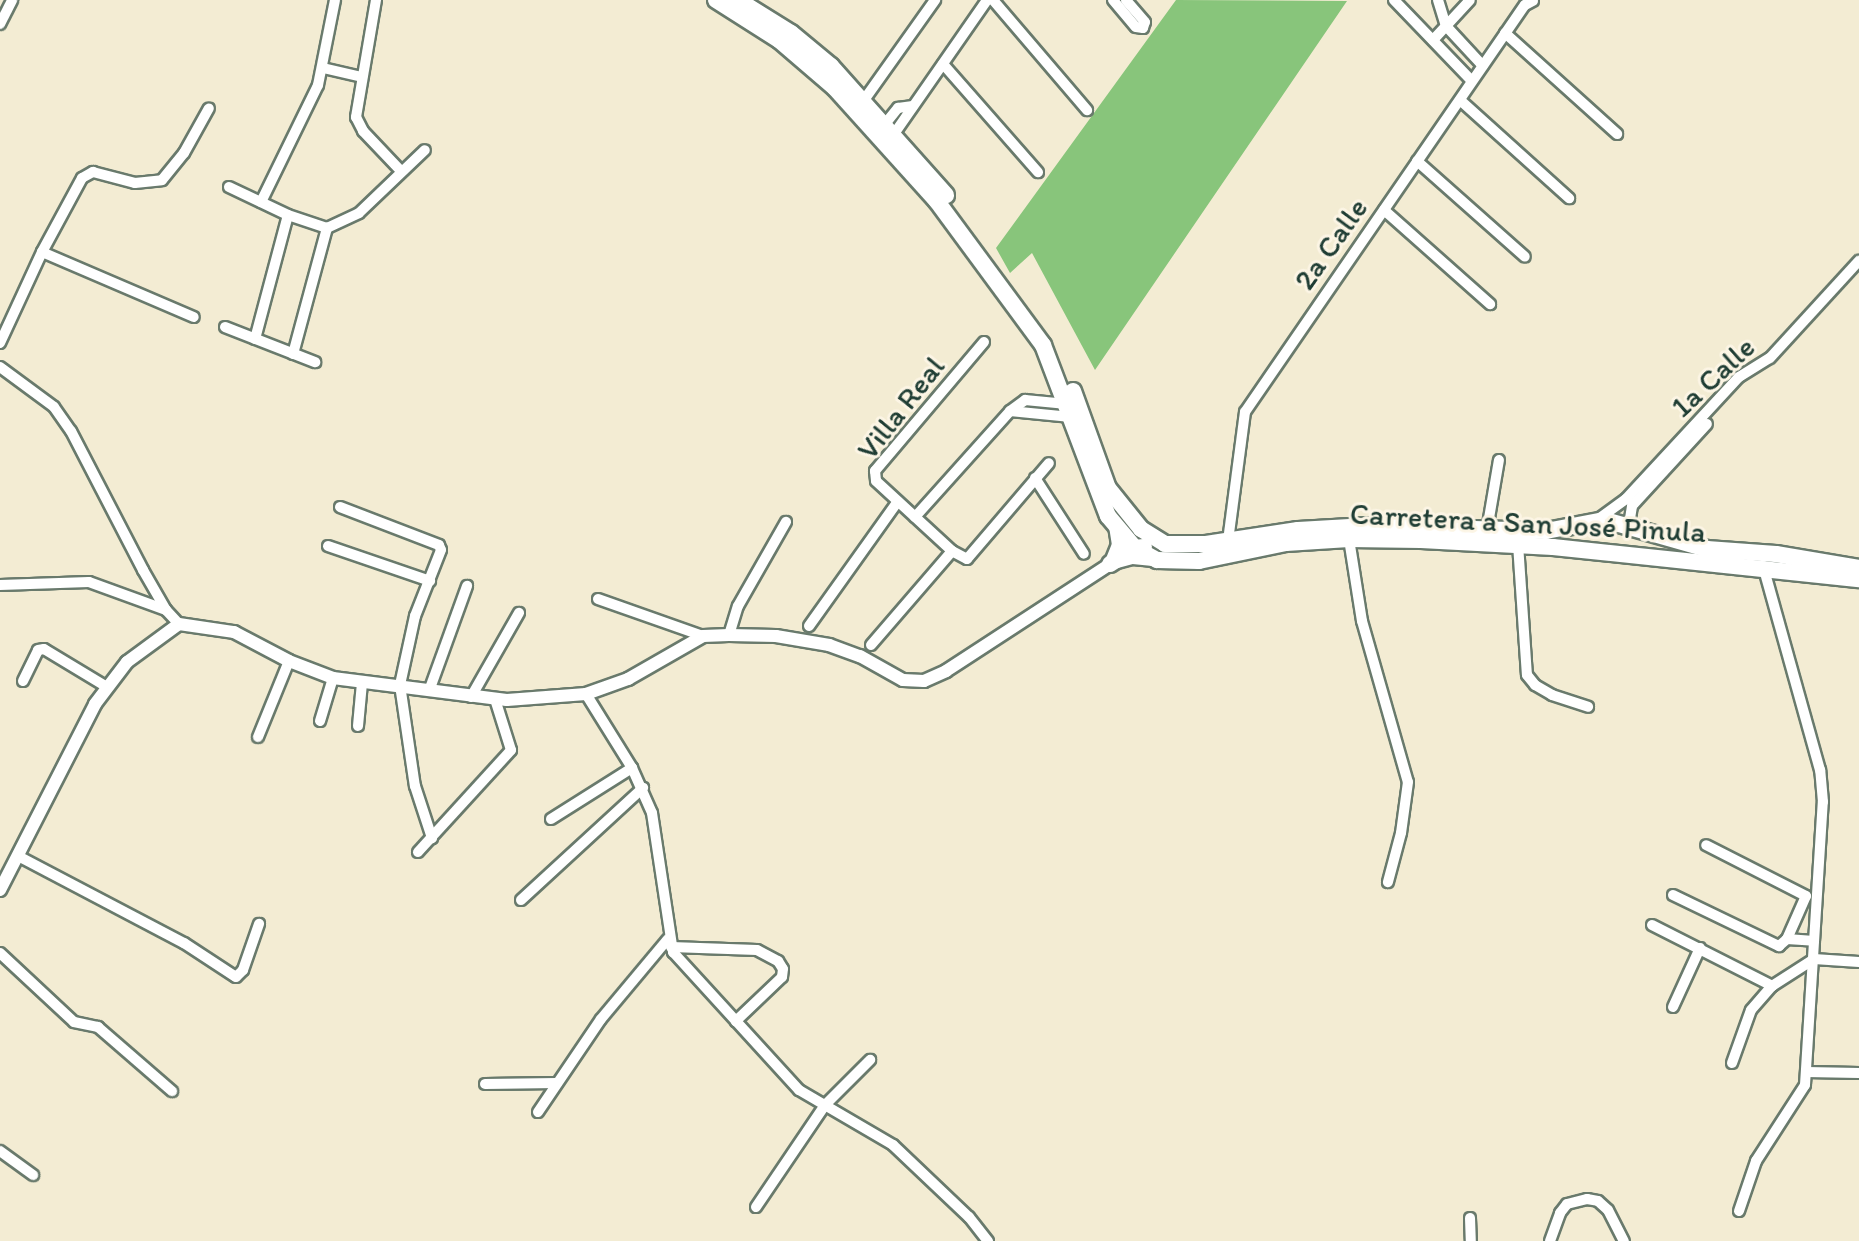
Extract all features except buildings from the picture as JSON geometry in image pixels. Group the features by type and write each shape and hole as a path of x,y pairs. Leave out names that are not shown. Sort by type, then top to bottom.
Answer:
{"main road":[{"name":"Carretera a San José Pinula","path":"716,0 779,40 835,88 936,200 1043,345 1098,494 1115,526 1135,548 1157,560 1199,561 1236,544 1367,526 1546,531 1595,521 1629,525 1707,549 1776,554 1855,571"},
{"name":"Carretera a San José Pinula","path":"738,0 791,33 890,124 947,196 1051,338 1108,488 1141,529 1156,541 1171,545 1349,539 1518,544 1627,556 1763,566 1769,561 1855,571"},
{"path":"1592,553 1585,537 1595,521"},
{"path":"1627,556 1637,542 1629,525"},
{"path":"1110,563 1135,548 1181,553 1194,552 1206,544"}],"street":[{"path":"0,24 12,0"},
{"path":"261,202 323,68 335,0"},
{"path":"376,0 356,108 358,124 401,171"},
{"path":"864,100 935,0"},
{"path":"890,124 906,119 990,0 1087,110"},
{"path":"1113,0 1136,27 1143,28 1145,22 1126,0"},
{"path":"1438,0 1446,26 1483,66"},
{"path":"1433,40 1470,0"},
{"name":"2a Calle","path":"1236,544 1245,412 1384,210 1422,165 1464,104 1472,81 1505,33 1525,5 1533,1"},
{"path":"1402,3 1472,81"},
{"path":"1505,33 1617,134"},
{"path":"943,64 1038,172"},
{"path":"323,68 362,77"},
{"path":"1464,104 1569,198"},
{"path":"890,124 898,108 913,106"},
{"path":"0,343 42,252 82,178 93,172 135,183 162,180 184,153 209,108"},
{"path":"229,187 288,215 327,228 352,219 425,150"},
{"path":"1422,165 1525,257"},
{"path":"1384,210 1490,304"},
{"path":"255,339 288,215"},
{"path":"293,354 327,228"},
{"path":"42,252 194,317"},
{"name":"1a Calle","path":"1595,521 1626,499 1739,377 1770,358 1859,261"},
{"path":"225,327 315,362"},
{"name":"Villa Real","path":"952,551 876,481 875,471 984,342"},
{"path":"0,367 54,407 71,431 166,610 179,624 234,632 289,661 333,678 471,697 531,701 586,694 628,679 703,636"},
{"path":"915,517 1010,411 1025,400 1069,410"},
{"name":"1a Calle","path":"1629,525 1632,506 1707,424"},
{"path":"1487,530 1499,460"},
{"path":"871,645 952,551 967,559 1049,463"},
{"path":"1035,478 1084,554"},
{"name":"Villa Real","path":"809,626 898,501"},
{"path":"340,507 439,545 441,550 415,616 400,685 415,786 432,838"},
{"path":"729,635 738,606 786,522"},
{"path":"1110,563 1118,545 1115,526"},
{"path":"1349,539 1362,621 1408,782 1401,833 1388,882"},
{"path":"1518,544 1527,675 1535,685 1552,695 1588,707"},
{"path":"328,546 430,581"},
{"path":"598,599 703,636 776,636 829,645 860,656 903,680 924,681 946,671 1110,563 1133,558 1157,560"},
{"path":"1739,1211 1756,1161 1801,1092 1806,1072 1823,802 1820,770 1763,566"},
{"path":"0,585 89,582 166,610"},
{"path":"429,691 467,586"},
{"path":"471,697 519,613"},
{"path":"0,890 84,721 134,655 179,624"},
{"path":"23,681 38,650 44,649 107,687"},
{"path":"258,737 289,661"},
{"path":"320,721 333,678"},
{"path":"358,726 362,683"},
{"path":"586,694 632,768 652,813 669,943 799,1090 893,1145 969,1217 988,1241"},
{"path":"418,852 511,750 495,699"},
{"path":"551,819 632,768"},
{"path":"521,900 643,788"},
{"path":"1673,895 1779,946 1789,934 1806,896 1706,845"},
{"path":"18,856 184,943 236,977 243,970 259,924"},
{"path":"1652,925 1772,986"},
{"path":"1789,934 1814,936"},
{"path":"669,943 757,950 778,961 783,969 782,977 736,1021"},
{"path":"538,1112 601,1019 669,943"},
{"path":"1673,1007 1700,948"},
{"path":"0,953 74,1022 98,1027 172,1091"},
{"path":"1732,1063 1751,1010 1772,986 1814,959 1859,962"},
{"path":"756,1207 825,1105 870,1060"},
{"path":"1806,1072 1859,1073"},
{"path":"485,1084 557,1083"},
{"path":"0,1151 33,1175"},
{"path":"1550,1241 1560,1213 1567,1204 1587,1199 1598,1201 1608,1210 1624,1241"},
{"path":"1470,1218 1471,1241"}],"green space":[{"path":"1176,0 1347,1 1095,370 1032,253 1010,273 996,248"}]}
